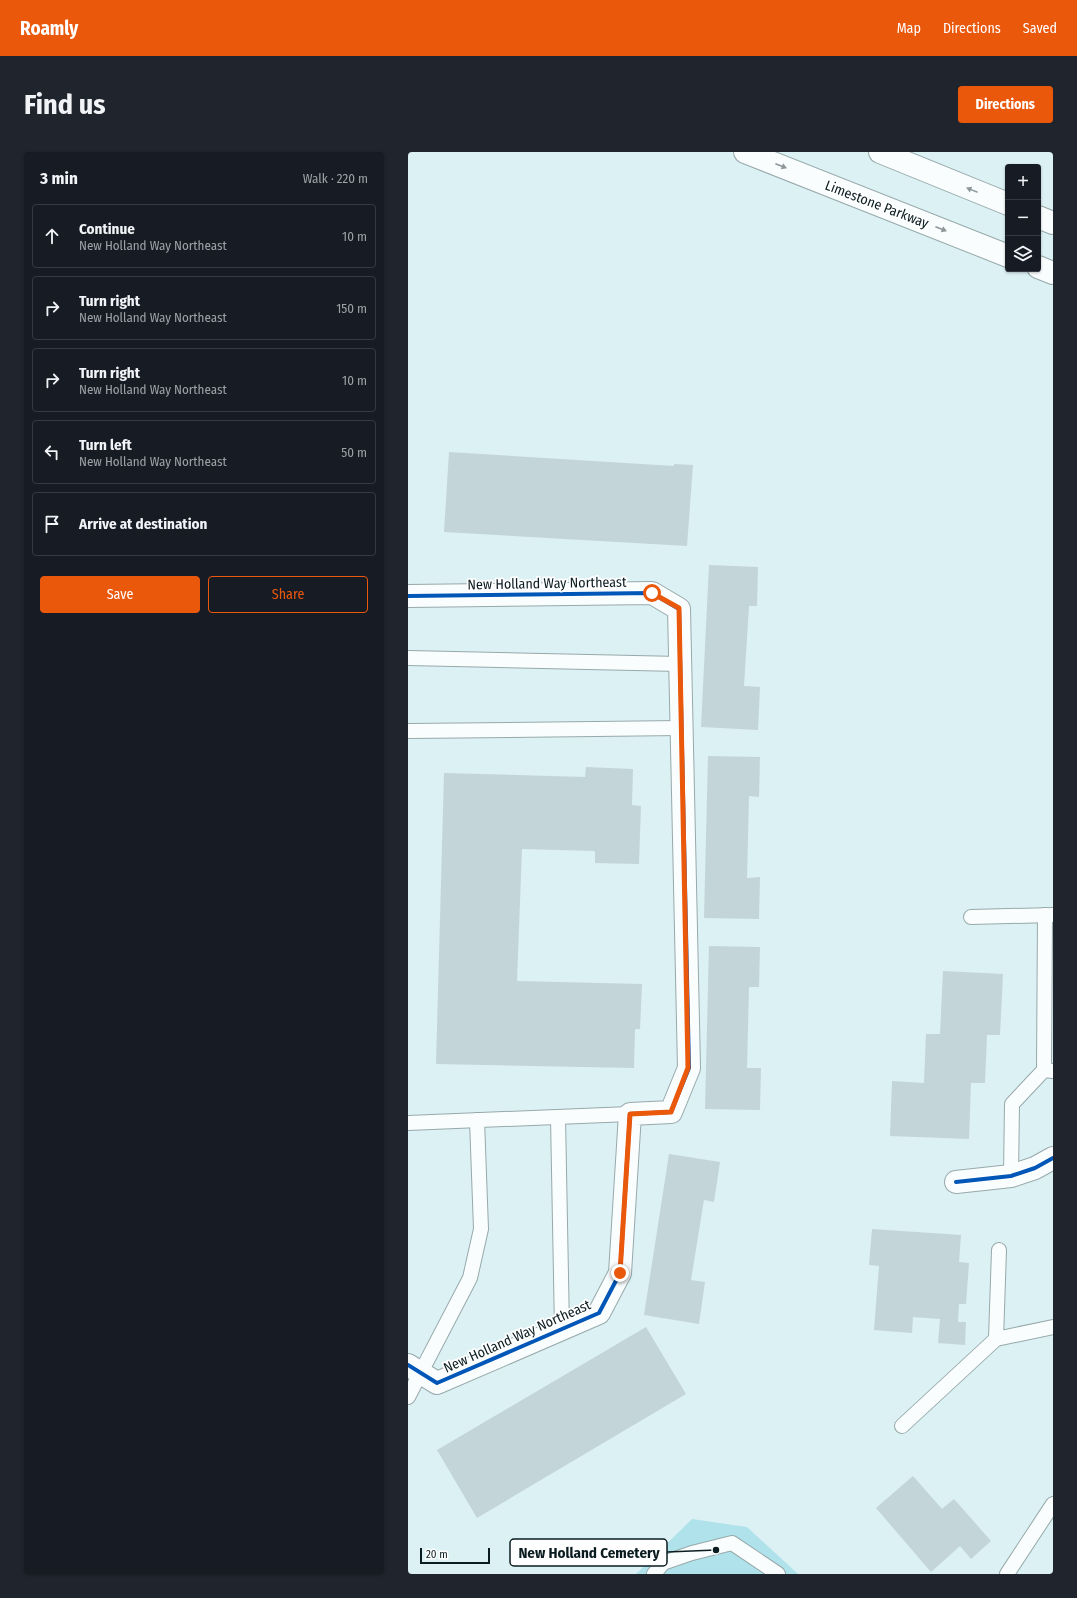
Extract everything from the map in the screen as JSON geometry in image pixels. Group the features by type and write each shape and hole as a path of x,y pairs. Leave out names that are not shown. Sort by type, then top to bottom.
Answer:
{"street":[{"name":"Limestone Parkway","path":"745,152 1005,255"},
{"path":"880,152 1005,203"},
{"path":"1041,218 1053,223"},
{"path":"1041,268 1053,273"},
{"name":"New Holland Way Northeast","path":"408,596 652,593 679,608 688,1068 671,1112 630,1114 620,1273 599,1313 437,1383 415,1369"},
{"path":"956,1182 1012,1176 1035,1168 1053,1158"}],"lane":[{"path":"408,658 680,664"},
{"path":"408,731 681,728"},
{"path":"971,917 1049,915 1048,1071 1012,1104 1012,1176"},
{"path":"408,1123 630,1114"},
{"path":"558,1117 562,1329"},
{"path":"408,1397 415,1369 470,1278 481,1229 477,1120"},
{"path":"996,1339 999,1250"},
{"path":"902,1426 996,1339 1053,1326"},
{"path":"1007,1574 1053,1504"},
{"path":"654,1574 663,1563 692,1553 732,1543 778,1574"}],"shaded area":[{"path":"692,1519 747,1527 798,1574 636,1574"}],"building":[{"path":"449,452 674,466 674,464 693,465 687,546 444,532"},
{"path":"709,565 758,567 757,606 749,606 744,686 760,687 758,730 701,727"},
{"path":"708,756 760,757 759,797 749,796 747,878 760,877 759,919 704,918"},
{"path":"586,767 633,769 632,805 641,806 639,864 595,863 595,851 522,849 517,981 642,984 640,1029 635,1029 634,1068 436,1064 444,773 585,777"},
{"path":"709,946 760,947 759,987 749,987 747,1068 761,1068 760,1110 705,1109"},
{"path":"943,971 1003,974 1000,1035 987,1035 985,1083 971,1083 969,1139 890,1136 892,1081 924,1083 926,1034 940,1034"},
{"path":"669,1154 720,1162 714,1202 704,1200 691,1280 705,1282 699,1324 644,1315"},
{"path":"872,1229 961,1235 959,1262 969,1263 966,1304 959,1304 958,1322 966,1322 965,1345 938,1343 940,1319 913,1317 912,1333 874,1330 879,1266 869,1265"},
{"path":"646,1327 686,1394 477,1518 437,1450"},
{"path":"913,1476 942,1509 954,1499 991,1541 971,1559 960,1546 931,1572 876,1508"}],"cycle path":[{"path":"408,596 652,593 679,609 689,1068 671,1112 630,1114 620,1273 599,1313 437,1383 408,1365"},
{"path":"956,1182 1011,1176 1035,1168 1053,1158"}],"place":[{"name":"New Holland Cemetery","path":"716,1550"}],"route":[{"path":"620,1273 630,1114 671,1112 688,1068 679,608 652,593"}]}
